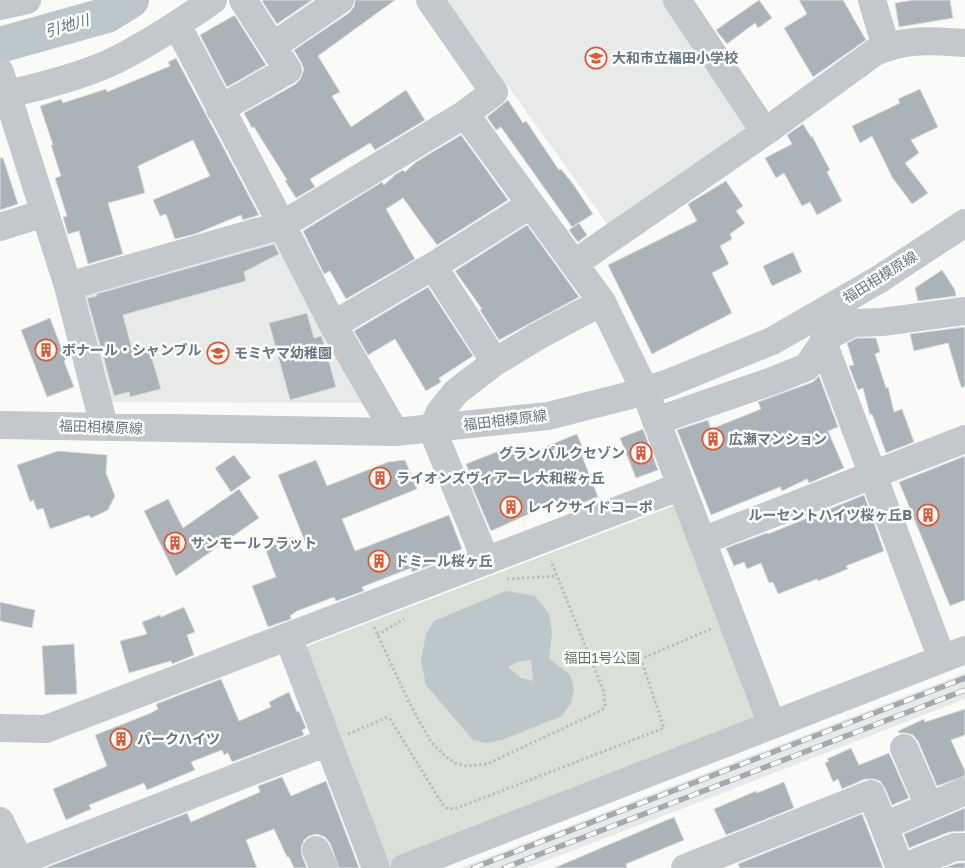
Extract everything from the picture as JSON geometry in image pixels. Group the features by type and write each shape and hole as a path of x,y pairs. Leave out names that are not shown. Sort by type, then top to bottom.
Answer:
{"street":[{"path":"0,6 27,0"},
{"path":"104,426 68,286 2,87 85,72 116,60 177,25 213,0"},
{"path":"220,109 288,70 243,0"},
{"path":"273,46 340,0"},
{"path":"68,286 282,225 465,114 494,92 430,0"},
{"path":"677,0 765,132"},
{"path":"872,0 886,46"},
{"path":"177,25 332,325 395,432"},
{"path":"575,263 765,132 875,52 886,46 917,40 965,43"},
{"path":"465,114 602,302 644,391 772,725"},
{"path":"332,325 433,266 530,205"},
{"path":"0,227 45,213"},
{"name":"福田相模原線","path":"0,425 395,432 548,416 644,391 772,341 878,280 965,223"},
{"path":"433,266 494,362"},
{"path":"493,571 432,429 440,412 456,392 494,362 602,302"},
{"path":"656,421 807,367 828,336 853,323 882,322 965,311"},
{"path":"404,868 954,655 873,474 824,342"},
{"path":"702,541 965,439"},
{"path":"0,728 46,729 364,607 493,571 542,539 681,486"},
{"path":"288,637 376,868"},
{"path":"0,821 15,866 328,742"},
{"path":"904,748 929,806"},
{"path":"884,826 965,791"},
{"path":"685,868 872,794 901,868 955,847 965,847"}],"path":[{"path":"364,607 408,702 431,742 455,763 466,766 487,764 600,711 605,706 604,692 542,539"},
{"path":"493,571 508,579 557,576"},
{"path":"377,635 413,615"},
{"path":"328,742 386,718 390,719 443,805 448,808 457,808 664,728 641,659 732,619"}],"shaded area":[{"name":"大和市立福田小学校","path":"446,0 664,0 746,116 746,132 610,228"},
{"name":"モミヤマ幼稚園","path":"278,240 367,403 109,402 81,294"},
{"path":"506,591 535,596 549,614 552,633 549,658 570,675 574,689 571,703 562,716 502,740 486,743 473,740 426,685 421,661 426,634 434,621","holes":["531,660 533,681 521,678 508,667 517,662"]},
{"path":"965,673 965,699 692,805 527,868 460,868"}],"green space":[{"name":"福田1号公園","path":"676,505 758,724 380,867 302,648"}],"building":[{"path":"312,0 277,24 262,1"},
{"path":"355,0 395,0 318,56 340,92 332,96 351,127 406,90 425,120 375,150 370,143 310,179 315,187 296,198 285,181 287,180 244,113 296,84 301,78 304,69 294,50 349,13 354,7"},
{"path":"759,0 772,18 758,28 755,23 727,44 716,30"},
{"path":"799,0 843,0 866,40 813,77 784,28 807,14"},
{"path":"914,0 950,0 953,18 899,27 895,3"},
{"path":"235,16 266,65 227,87 200,35"},
{"path":"176,58 259,215 243,220 241,215 195,234 175,239 166,214 160,216 153,200 210,176 193,140 138,166 145,193 108,203 123,254 88,264 79,231 68,234 63,217 67,216 55,178 61,176 40,106 61,99 63,103 106,89 107,92 170,66 168,62"},
{"path":"920,89 938,127 911,140 919,153 905,163 928,193 912,204 892,177 872,136 860,143 852,126 900,103 898,99"},
{"path":"508,100 523,123 526,121 559,170 561,169 573,184 593,214 572,227 501,127 496,130 487,117"},
{"path":"803,124 812,136 830,170 827,172 842,201 817,215 810,202 802,206 784,173 776,178 765,158 792,144 787,135"},
{"path":"461,135 508,200 437,245 403,198 386,209 415,259 346,299 330,271 324,274 303,231 382,182 384,185 396,174 403,170 405,172 416,162"},
{"path":"0,158 3,158 18,204 0,210"},
{"path":"726,181 743,206 736,211 745,223 730,234 732,239 720,246 729,264 712,273 732,313 652,354 608,265 697,221 688,204"},
{"path":"579,223 587,235 578,242 569,230"},
{"path":"527,225 579,297 499,340 480,310 482,309 455,271"},
{"path":"274,244 279,254 244,272 246,281 123,315 132,349 148,345 161,389 130,397 129,392 114,396 87,298"},
{"path":"793,252 802,272 772,286 763,266"},
{"path":"942,270 955,290 956,296 918,301 915,288"},
{"path":"428,287 473,356 439,378 441,382 426,391 395,339 368,355 354,331"},
{"path":"307,313 314,338 322,337 336,387 290,400 269,323"},
{"name":"ボナール・シャンブル","path":"50,318 74,387 47,397 21,330"},
{"path":"965,327 965,387 961,387 948,343 914,351 910,334"},
{"path":"857,338 876,338 880,352 875,354 886,388 888,387 894,412 902,409 914,442 886,453 872,414 870,415 863,388 858,390 849,366 854,365 847,343"},
{"path":"819,376 838,427 828,431 844,468 809,483 807,479 782,491 780,487 711,515 677,430 708,420 711,429 761,409 758,402 813,382"},
{"name":"グランパルクセゾン","path":"643,429 658,470 636,478 620,438"},
{"path":"577,434 585,454 582,456 598,497 564,510 560,500 491,531 468,477 471,476 466,464 504,449 506,453 524,445 527,454"},
{"path":"58,451 107,455 106,473 115,496 108,510 91,518 89,515 50,529 43,508 37,510 33,500 30,502 17,465"},
{"path":"234,455 251,478 231,492 215,468"},
{"path":"965,456 965,600 950,606 899,482"},
{"path":"316,460 327,486 388,462 405,460 417,489 342,519 355,551 449,515 462,549 438,558 439,562 412,572 411,568 362,587 364,591 336,601 334,597 297,611 290,616 291,619 268,627 252,586 276,577 265,548 293,537 304,552 308,549 278,475"},
{"path":"239,489 259,518 176,576 144,511 168,499 183,528"},
{"path":"864,495 884,551 846,566 848,569 778,594 773,582 769,583 761,563 747,569 744,562 734,566 726,548 768,534"},
{"path":"0,602 35,610 32,628 0,621"},
{"path":"184,607 195,632 187,635 194,655 172,664 171,661 129,673 120,641 147,634 142,622 160,615 161,617"},
{"path":"74,644 77,694 45,695 42,646"},
{"path":"221,679 239,721 271,707 269,702 289,692 306,728 302,730 304,735 232,762 228,753 224,755 222,750 191,762 195,770 147,790 144,783 89,805 91,809 66,820 53,789 107,766 95,735 151,713 158,709 156,704"},
{"path":"965,709 965,735 951,740 965,771 965,776 937,786 918,741 913,735 899,733 898,731 924,719 925,722"},
{"path":"851,748 859,765 889,753 909,798 892,805 885,788 880,781 874,779 865,779 842,789 838,779 833,782 825,763 829,761 827,759"},
{"path":"282,777 291,796 326,781 359,868 339,868 330,843 325,837 317,834 309,836 304,840 301,848 307,868 294,868 274,829 246,840 257,868 45,868 187,813 191,822 260,792 258,786"},
{"path":"784,782 794,808 726,835 714,809 756,791 757,793"},
{"path":"965,808 965,831 949,832 909,848 904,834"},
{"path":"862,814 883,868 740,868 738,864"},
{"path":"674,817 684,840 626,864 627,868 554,868"},
{"path":"958,863 965,863 965,868 944,868"}],"waterway":[{"name":"引地川","path":"0,45 107,15 131,0"}],"railway":[{"path":"473,868 965,678"},
{"path":"504,868 965,690"}],"place":[{"name":"大和市立福田小学校","path":"596,58"},
{"name":"ボナール・シャンブル","path":"46,350"},
{"name":"モミヤマ幼稚園","path":"218,353"},
{"name":"広瀬マンション","path":"713,439"},
{"name":"グランパルクセゾン","path":"641,453"},
{"name":"ライオンズヴィアーレ大和桜ヶ丘","path":"380,478"},
{"name":"レイクサイドコーポ","path":"511,507"},
{"name":"ルーセントハイツ桜ヶ丘B","path":"928,515"},
{"name":"サンモールフラット","path":"175,543"},
{"name":"ドミール桜ヶ丘","path":"379,561"},
{"name":"パークハイツ","path":"121,739"}]}
